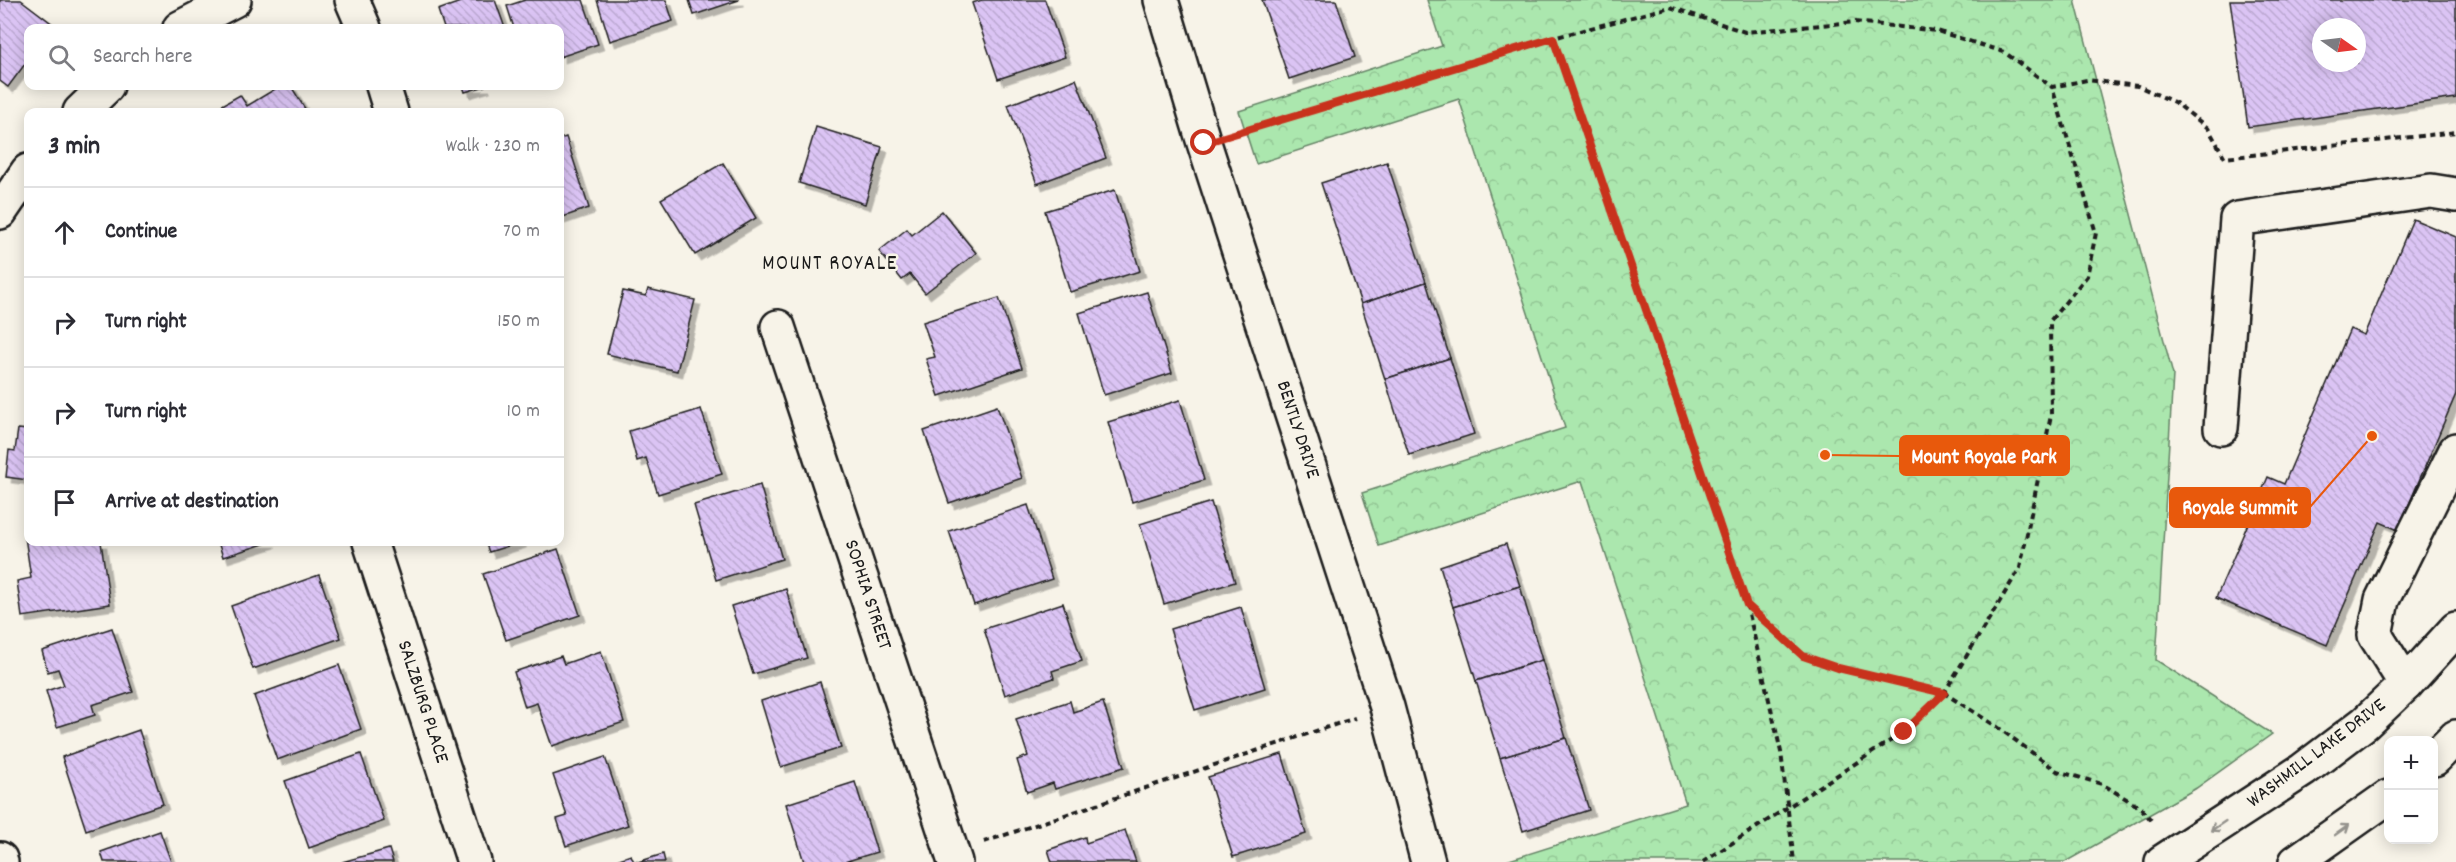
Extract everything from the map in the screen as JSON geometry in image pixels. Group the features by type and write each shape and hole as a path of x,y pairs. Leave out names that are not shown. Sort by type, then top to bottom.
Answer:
{"street":[{"path":"188,24 234,0"},
{"path":"352,0 362,24"},
{"name":"BENTLY DRIVE","path":"1161,0 1204,143 1387,707 1428,862"},
{"path":"84,108 103,90"},
{"path":"384,90 390,108"},
{"path":"0,213 24,177"},
{"path":"2222,428 2237,219 2431,191 2456,195"},
{"name":"SOPHIA STREET","path":"778,327 954,857"},
{"path":"2406,684 2374,635 2382,600 2456,450"},
{"name":"SALZBURG PLACE","path":"371,546 474,862"},
{"name":"WASHMILL LAKE DRIVE","path":"2162,862 2303,770 2365,723 2406,684 2456,629"},
{"path":"2438,754 2456,737"},
{"path":"2296,862 2384,800"}],"path":[{"path":"1204,143 1553,38 1670,7 1745,33 1855,22 1937,31 2004,52 2052,87 2096,233 2087,276 2050,321 2051,415 2020,568 1944,693 1904,732 1703,862"},
{"path":"1553,38 1747,605 1781,752 1794,862"},
{"path":"2052,87 2087,80 2138,86 2176,103 2208,128 2225,158 2456,132"},
{"path":"1747,605 1803,656 1838,668 1944,693 1996,726 2057,771 2102,784 2141,808 2151,820"},
{"path":"954,857 1387,707"}],"green space":[{"path":"1427,0 2075,0 2173,375 2156,660 2272,734 2195,789 2065,862 1503,862 1686,804 1582,481 1379,546 1362,493 1565,428 1459,99 1256,164 1239,111 1442,46"}],"building":[{"path":"0,0 21,0 53,24 24,24 24,65 8,87 0,81"},
{"path":"466,0 495,0 504,24 443,24 438,10"},
{"path":"525,0 583,0 598,44 564,56 564,24 513,24 507,6"},
{"path":"597,0 666,0 673,21 610,41"},
{"path":"689,0 739,0 694,15"},
{"path":"982,0 1045,0 1065,57 998,79 972,3"},
{"path":"1262,0 1336,0 1355,57 1289,79"},
{"path":"2230,0 2456,0 2456,98 2248,127"},
{"path":"1076,79 1106,158 1037,184 1008,105"},
{"path":"273,90 293,90 305,108 217,108 240,95 247,106"},
{"path":"816,127 882,147 865,204 799,183"},
{"path":"566,137 589,208 564,217 564,138"},
{"path":"1387,162 1426,282 1361,304 1321,183"},
{"path":"723,163 756,218 695,255 661,199"},
{"path":"1115,190 1140,271 1070,292 1045,211"},
{"path":"942,211 976,253 925,293 910,274 902,280 879,251 907,229 912,235"},
{"path":"2413,219 2456,237 2456,394 2398,530 2380,522 2327,645 2216,598 2268,477 2284,484 2350,329 2364,335"},
{"path":"1426,282 1450,358 1385,379 1361,304"},
{"path":"648,289 695,300 677,371 607,354 623,291 646,296"},
{"path":"1147,292 1172,373 1104,395 1079,313"},
{"path":"999,298 1022,368 939,396 926,359 935,357 923,322"},
{"path":"1450,358 1474,434 1409,455 1385,379"},
{"path":"1180,400 1204,480 1132,502 1108,422"},
{"path":"997,406 1022,478 949,503 924,431"},
{"path":"701,409 722,474 658,494 646,458 637,461 629,431"},
{"path":"18,429 24,430 24,479 6,477 9,450 15,451"},
{"path":"760,485 782,559 716,580 694,505"},
{"path":"1211,502 1235,582 1164,604 1140,524"},
{"path":"1028,505 1052,579 974,605 949,531"},
{"path":"1506,544 1520,586 1453,607 1440,566"},
{"path":"26,546 102,546 110,604 22,617 17,581 31,578"},
{"path":"219,546 257,546 223,557"},
{"path":"487,546 508,546 489,552"},
{"path":"558,549 580,615 506,640 483,574"},
{"path":"319,575 341,638 253,669 231,606"},
{"path":"1520,586 1542,660 1476,681 1453,607"},
{"path":"786,589 807,658 753,674 731,606"},
{"path":"1063,603 1082,661 1052,671 1054,678 1005,695 984,629"},
{"path":"1241,607 1265,688 1195,710 1170,629"},
{"path":"112,628 133,692 92,705 95,715 57,727 46,691 64,685 58,669 48,672 42,651"},
{"path":"601,651 624,722 552,746 537,703 525,707 514,672 561,656 564,664"},
{"path":"1542,660 1566,738 1500,758 1476,681"},
{"path":"339,665 361,729 277,760 254,696"},
{"path":"820,682 841,748 781,767 761,701"},
{"path":"1070,701 1073,712 1103,702 1124,767 1055,789 1053,783 1027,792 1017,760 1028,756 1016,719"},
{"path":"139,730 163,804 86,830 62,757"},
{"path":"1566,738 1589,810 1523,831 1500,758"},
{"path":"361,754 384,821 309,848 285,781"},
{"path":"1282,754 1306,834 1233,857 1208,777"},
{"path":"605,757 628,825 566,846 557,819 567,816 553,775"},
{"path":"855,782 877,852 844,862 804,862 786,804"},
{"path":"1125,830 1136,862 1052,862 1048,850 1085,837 1086,843"},
{"path":"160,831 171,862 104,862 101,852"},
{"path":"389,849 393,862 342,862"},
{"path":"663,854 665,862 638,862"},
{"path":"631,855 634,862 611,862"}],"place":[{"name":"Royale Summit","path":"2372,436"},
{"name":"Mount Royale Park","path":"1825,455"}],"district":[{"name":"MOUNT ROYALE","path":"830,265"}],"route":[{"path":"1204,143 1553,38 1747,605 1803,656 1838,668 1944,693 1904,732"}]}
